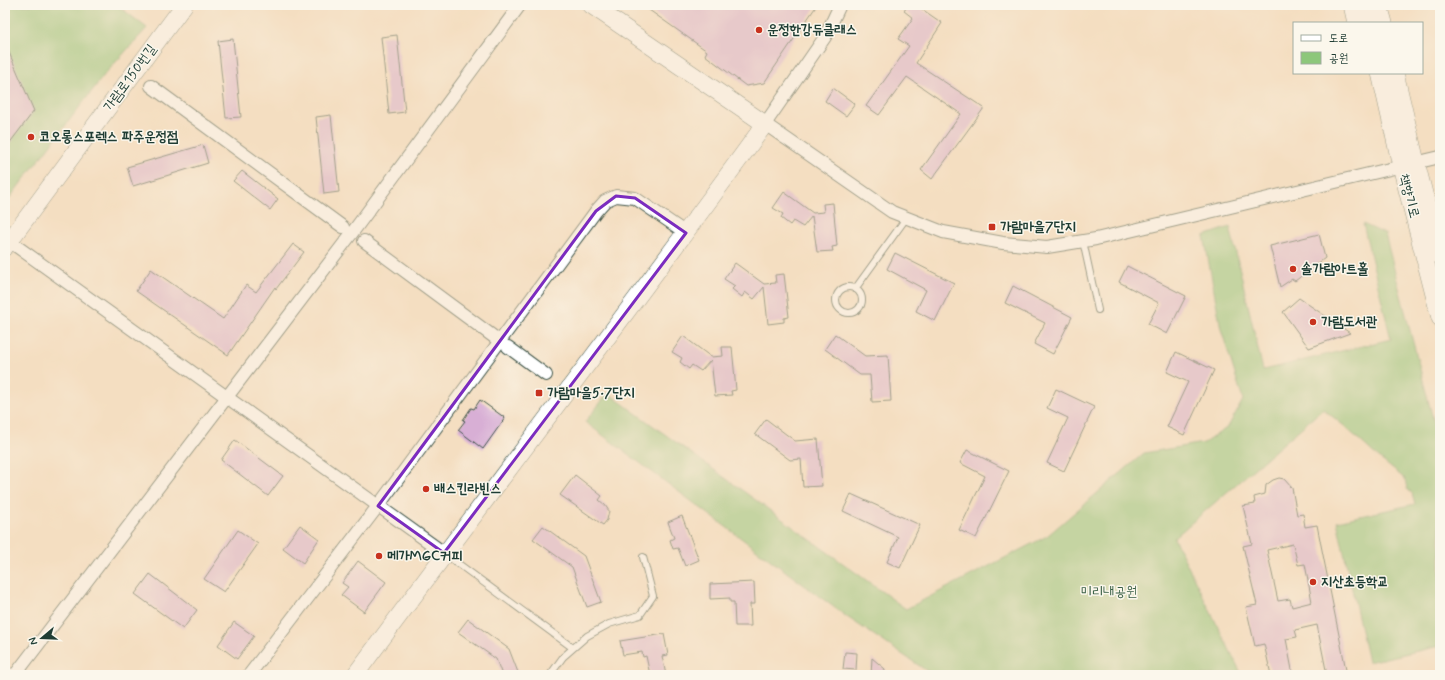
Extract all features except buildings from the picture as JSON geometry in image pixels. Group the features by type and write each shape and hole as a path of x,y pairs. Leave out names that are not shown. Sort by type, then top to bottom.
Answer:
{"street":[{"name":"가람로150번길","path":"6,242 184,5"},
{"path":"15,675 352,233 520,5"},
{"path":"591,5 892,212 943,232 1003,243 1047,247 1083,241 1440,156"},
{"path":"355,675 444,553 686,233 765,124 825,37 840,5"},
{"path":"1352,5 1356,22"},
{"path":"1364,5 1368,22"},
{"path":"1379,5 1384,22"},
{"path":"1391,5 1393,22"},
{"name":"책향기로","path":"1388,76 1440,318"},
{"path":"151,86 343,227"},
{"name":"책향기로","path":"1408,164 1440,256"},
{"path":"249,675 378,506 596,211 605,201 616,196 635,198 686,233"},
{"path":"364,241 494,337"},
{"path":"6,242 444,553"},
{"path":"508,347 546,375"}],"lane":[{"path":"856,288 907,218"},
{"path":"1083,241 1098,310"},
{"path":"848,287 856,288 862,299 859,308 852,312 843,311 837,305 836,297 838,293 840,290 848,287"},
{"path":"444,553 573,648"},
{"path":"550,675 562,657 587,636 609,624 640,615 653,596 643,557"}],"highlighted area":[{"path":"616,196 635,198 686,233 444,553 378,506 596,211"}],"green space":[{"name":"코오롱스포렉스 파주운정점","path":"5,5 117,5 147,28 105,74 8,200 5,200"},
{"name":"미리내공원","path":"1363,224 1385,234 1440,446 1440,646 1368,662 1337,521 1415,504 1412,493 1407,489 1405,479 1323,409 1174,538 1242,675 931,675 847,617 585,422 608,393 906,609 1047,536 1144,453 1204,443 1228,427 1243,400 1221,329 1204,236 1230,227 1263,370 1391,339"}],"place":[{"name":"운정한강듀클래스","path":"759,30"},
{"name":"코오롱스포렉스 파주운정점","path":"31,137"},
{"name":"가람마을7단지","path":"992,227"},
{"name":"솔가람아트홀","path":"1293,269"},
{"name":"가람도서관","path":"1313,322"},
{"name":"가람마을5·7단지","path":"539,393"},
{"name":"배스킨라빈스","path":"426,489"},
{"name":"메가MGC커피","path":"379,556"},
{"name":"지산초등학교","path":"1313,582"}]}
